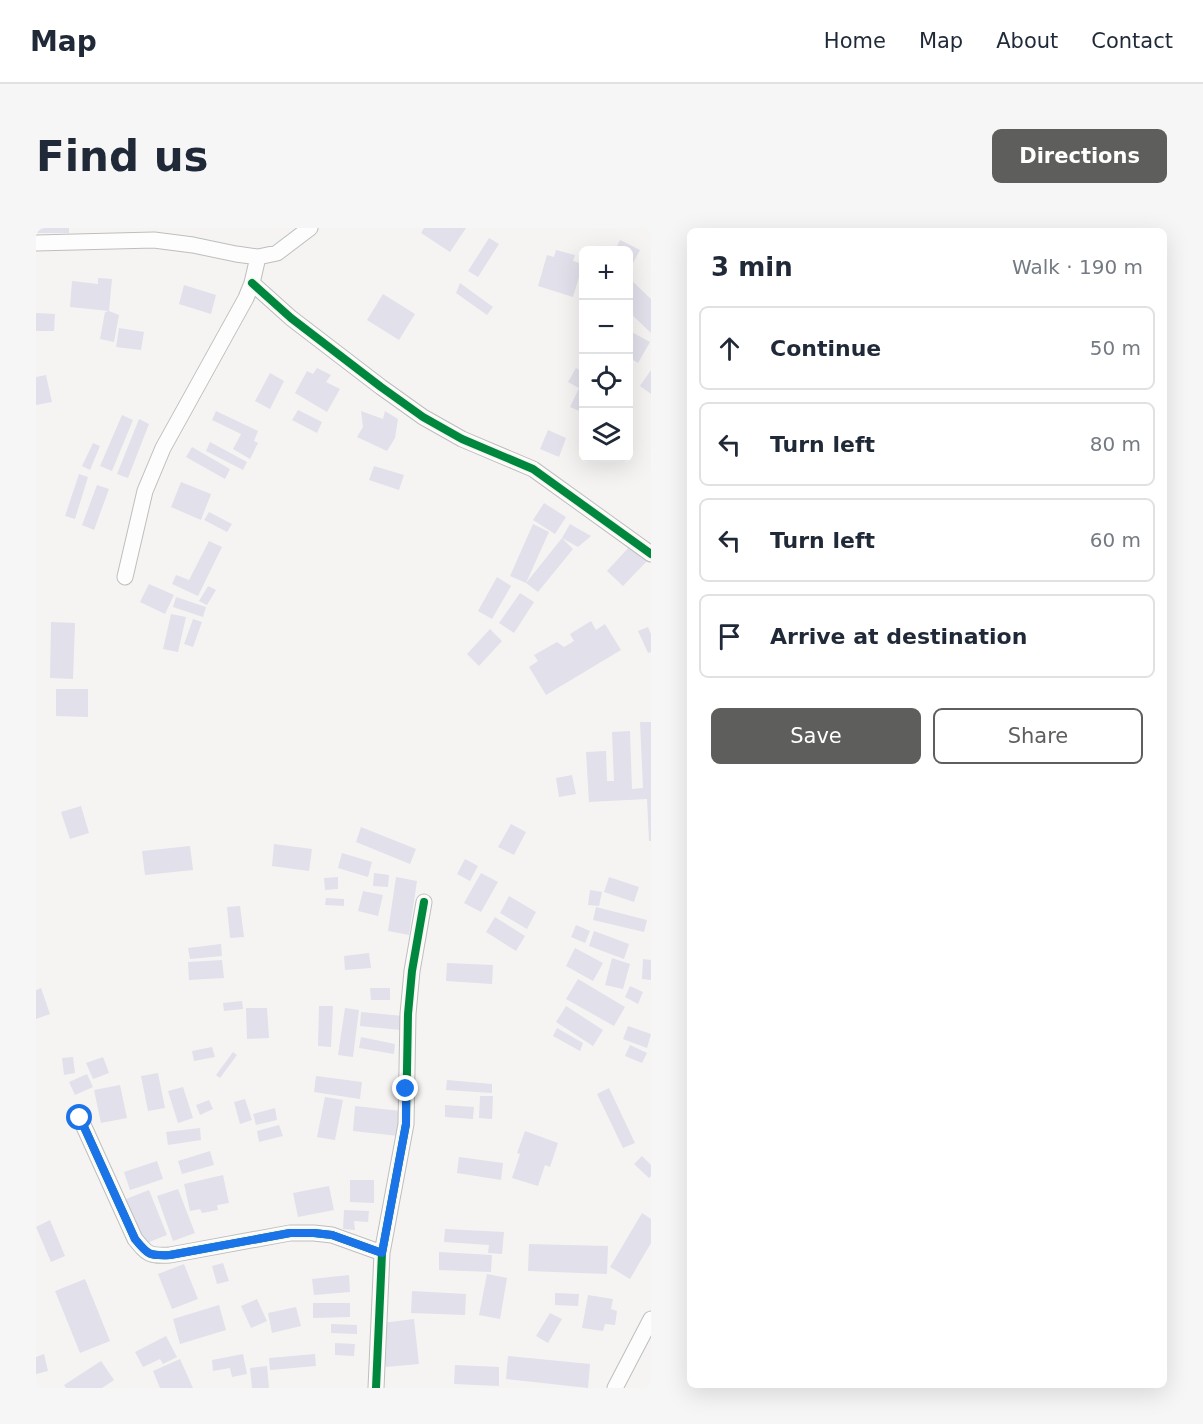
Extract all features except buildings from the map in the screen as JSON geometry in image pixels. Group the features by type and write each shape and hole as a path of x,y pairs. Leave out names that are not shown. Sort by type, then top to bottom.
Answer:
{"street":[{"path":"36,243 154,240 193,244 258,257 277,253 310,228"},
{"path":"125,577 145,491 162,448 246,298 258,257"},
{"path":"252,283 291,318 423,417 462,439 533,469 651,554"},
{"path":"376,1388 382,1253 406,1124 408,1014 412,970 424,902"},
{"path":"80,1118 135,1239 145,1252 154,1256 170,1255 290,1233 302,1233 332,1235 382,1253"},
{"path":"615,1388 651,1319"}],"cycle path":[{"path":"252,283 291,318 423,417 462,439 533,469 651,554"},
{"path":"376,1388 382,1253 406,1124 408,1014 412,971 424,902"},
{"path":"80,1118 135,1239 150,1253 170,1255 290,1233 332,1235 382,1253"}],"route":[{"path":"80,1118 135,1239 145,1252 154,1256 170,1255 290,1233 314,1233 332,1235 382,1253 406,1124 406,1089"}]}
